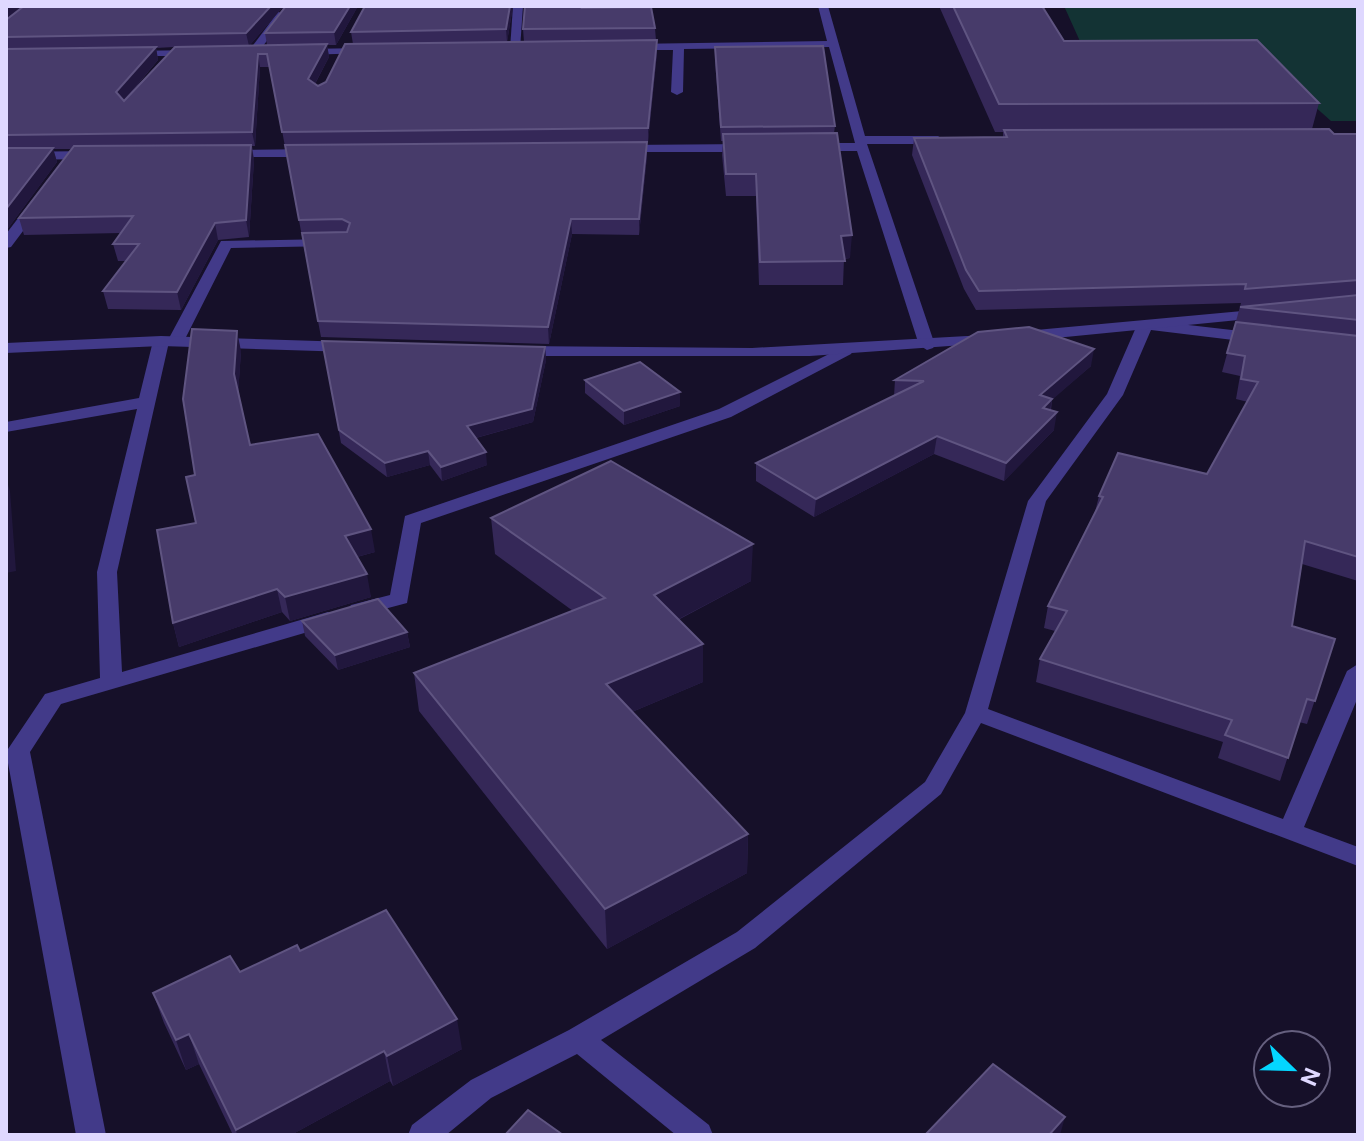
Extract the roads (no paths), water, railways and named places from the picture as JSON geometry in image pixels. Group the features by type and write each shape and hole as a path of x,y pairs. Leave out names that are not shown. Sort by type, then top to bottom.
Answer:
{"street":[{"path":"515,49 518,6"},
{"path":"823,6 861,144 927,345"},
{"path":"253,52 282,14"},
{"path":"619,47 834,44"},
{"path":"677,92 679,46"},
{"path":"500,49 530,49"},
{"path":"283,52 375,51"},
{"path":"240,53 268,52"},
{"path":"112,54 213,53"},
{"path":"163,65 173,54"},
{"path":"799,147 954,140"},
{"path":"609,149 767,148"},
{"path":"215,154 325,152"},
{"path":"63,168 73,155"},
{"path":"6,156 104,155"},
{"path":"6,244 44,193"},
{"path":"111,682 107,572 147,402 168,341 226,244 344,242"},
{"path":"493,351 708,356 845,351 1282,312"},
{"path":"1145,325 1270,339"},
{"path":"423,1135 481,1089 579,1039 746,940 933,788 976,713 1037,501 1115,395 1145,325"},
{"path":"6,348 168,341 370,348"},
{"path":"91,1135 12,754 53,699 400,599 412,520 725,413 845,351"},
{"path":"6,427 147,402"},
{"path":"1290,830 1358,671"},
{"path":"976,713 1358,857"},
{"path":"579,1039 698,1135"}]}
